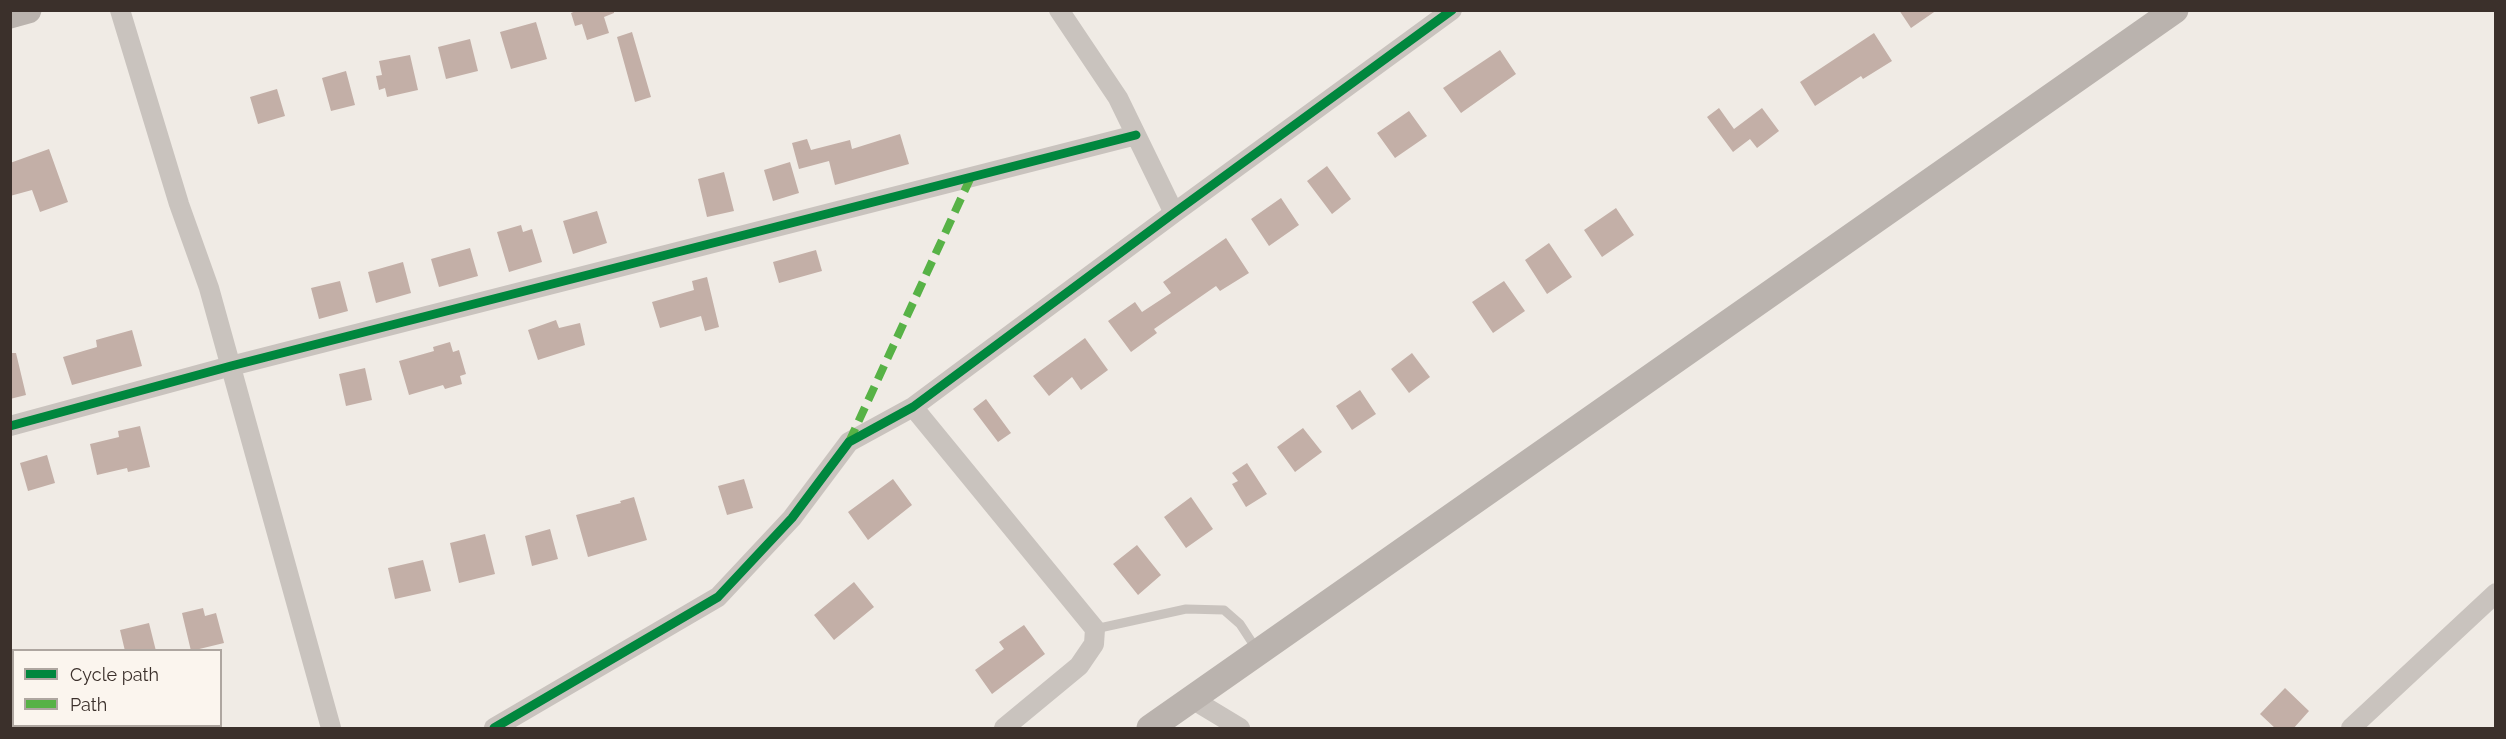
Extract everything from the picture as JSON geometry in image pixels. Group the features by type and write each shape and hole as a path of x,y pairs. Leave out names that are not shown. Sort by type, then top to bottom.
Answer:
{"main road":[{"path":"10,15 28,10"},
{"path":"1150,729 2175,10"}],"street":[{"path":"120,10 179,204 209,288 331,729"},
{"path":"1059,10 1118,98 1174,213"},
{"path":"494,729 718,597 792,518 849,442 913,407 1452,10"},
{"path":"10,426 231,366 1136,135"},
{"path":"913,407 1095,629 1094,644 1079,666 1004,729"},
{"path":"2351,729 2496,593"},
{"path":"1192,699 1240,729"}],"lane":[{"path":"1095,629 1186,609 1224,610 1240,624 1258,652"}],"building":[{"path":"578,10 614,10 614,13 604,17 609,33 587,40 582,24 575,26 571,13"},
{"path":"1899,10 1937,10 1911,28"},
{"path":"536,22 547,59 511,69 500,32"},
{"path":"632,32 651,97 635,102 617,37"},
{"path":"1874,33 1892,61 1863,79 1861,76 1815,106 1800,82"},
{"path":"470,39 478,71 446,79 438,47"},
{"path":"1500,50 1516,74 1461,113 1443,88"},
{"path":"410,55 418,90 387,97 385,88 379,90 376,76 382,75 379,61"},
{"path":"346,71 355,105 331,111 322,78"},
{"path":"277,89 285,116 258,124 250,97"},
{"path":"1719,108 1734,129 1762,108 1779,131 1757,148 1750,139 1733,152 1707,117"},
{"path":"1409,111 1427,136 1395,158 1377,133"},
{"path":"900,134 909,164 835,185 829,161 799,169 792,143 807,139 811,150 850,140 852,149"},
{"path":"49,149 68,202 40,212 32,190 10,196 10,163"},
{"path":"790,162 799,193 773,201 764,170"},
{"path":"1327,166 1351,199 1332,214 1307,181"},
{"path":"724,172 734,211 707,217 698,179"},
{"path":"1281,198 1299,225 1269,246 1251,219"},
{"path":"1616,208 1634,235 1602,257 1584,230"},
{"path":"597,211 607,243 573,254 563,221"},
{"path":"521,225 523,232 532,229 542,262 509,272 497,232"},
{"path":"1226,238 1249,273 1220,291 1216,286 1154,329 1157,333 1131,352 1108,321 1135,302 1142,312 1171,293 1163,282"},
{"path":"1549,243 1572,277 1547,294 1525,260"},
{"path":"470,248 478,276 439,287 431,259"},
{"path":"816,250 822,271 779,283 773,262"},
{"path":"403,262 411,293 376,303 368,272"},
{"path":"707,277 719,327 705,331 701,316 660,328 652,302 694,290 692,281"},
{"path":"340,281 348,311 319,319 311,288"},
{"path":"1504,281 1525,311 1493,333 1472,302"},
{"path":"556,320 559,328 580,323 585,345 538,360 528,330"},
{"path":"132,330 142,366 72,385 63,357 97,347 96,340"},
{"path":"1085,338 1108,370 1081,390 1072,377 1049,396 1033,376"},
{"path":"450,342 453,352 459,350 466,374 460,376 462,384 445,389 443,385 409,395 399,361 434,351 433,347"},
{"path":"10,353 16,353 26,395 10,399"},
{"path":"1412,353 1430,377 1409,393 1391,369"},
{"path":"365,368 372,400 346,406 339,374"},
{"path":"1360,390 1376,414 1352,430 1336,406"},
{"path":"986,399 1011,433 998,442 973,409"},
{"path":"140,426 150,467 128,472 127,468 97,475 90,444 119,437 118,431"},
{"path":"1303,428 1322,452 1295,472 1277,447"},
{"path":"47,455 55,483 28,491 20,463"},
{"path":"1247,463 1267,494 1246,507 1232,484 1238,481 1232,473"},
{"path":"744,479 753,508 727,515 718,486"},
{"path":"893,479 912,505 868,540 848,512"},
{"path":"634,497 647,540 588,557 576,515 621,503 620,501"},
{"path":"1191,497 1213,529 1186,548 1164,517"},
{"path":"550,529 558,559 532,566 525,536"},
{"path":"485,534 495,574 459,583 450,543"},
{"path":"1137,545 1161,575 1138,595 1113,564"},
{"path":"423,560 431,591 395,599 388,568"},
{"path":"854,582 874,607 834,640 814,615"},
{"path":"203,608 205,616 216,613 224,643 191,649 182,613"},
{"path":"149,623 156,649 125,649 120,630"},
{"path":"1024,625 1045,654 992,694 975,670 1004,649 999,642"},
{"path":"2285,688 2309,711 2293,729 2276,729 2260,714"}],"marked path":[{"path":"849,442 970,179"}],"cycle path":[{"path":"494,728 718,597 792,518 849,442 913,407 1452,10"},
{"path":"10,426 231,366 1136,135"}]}
